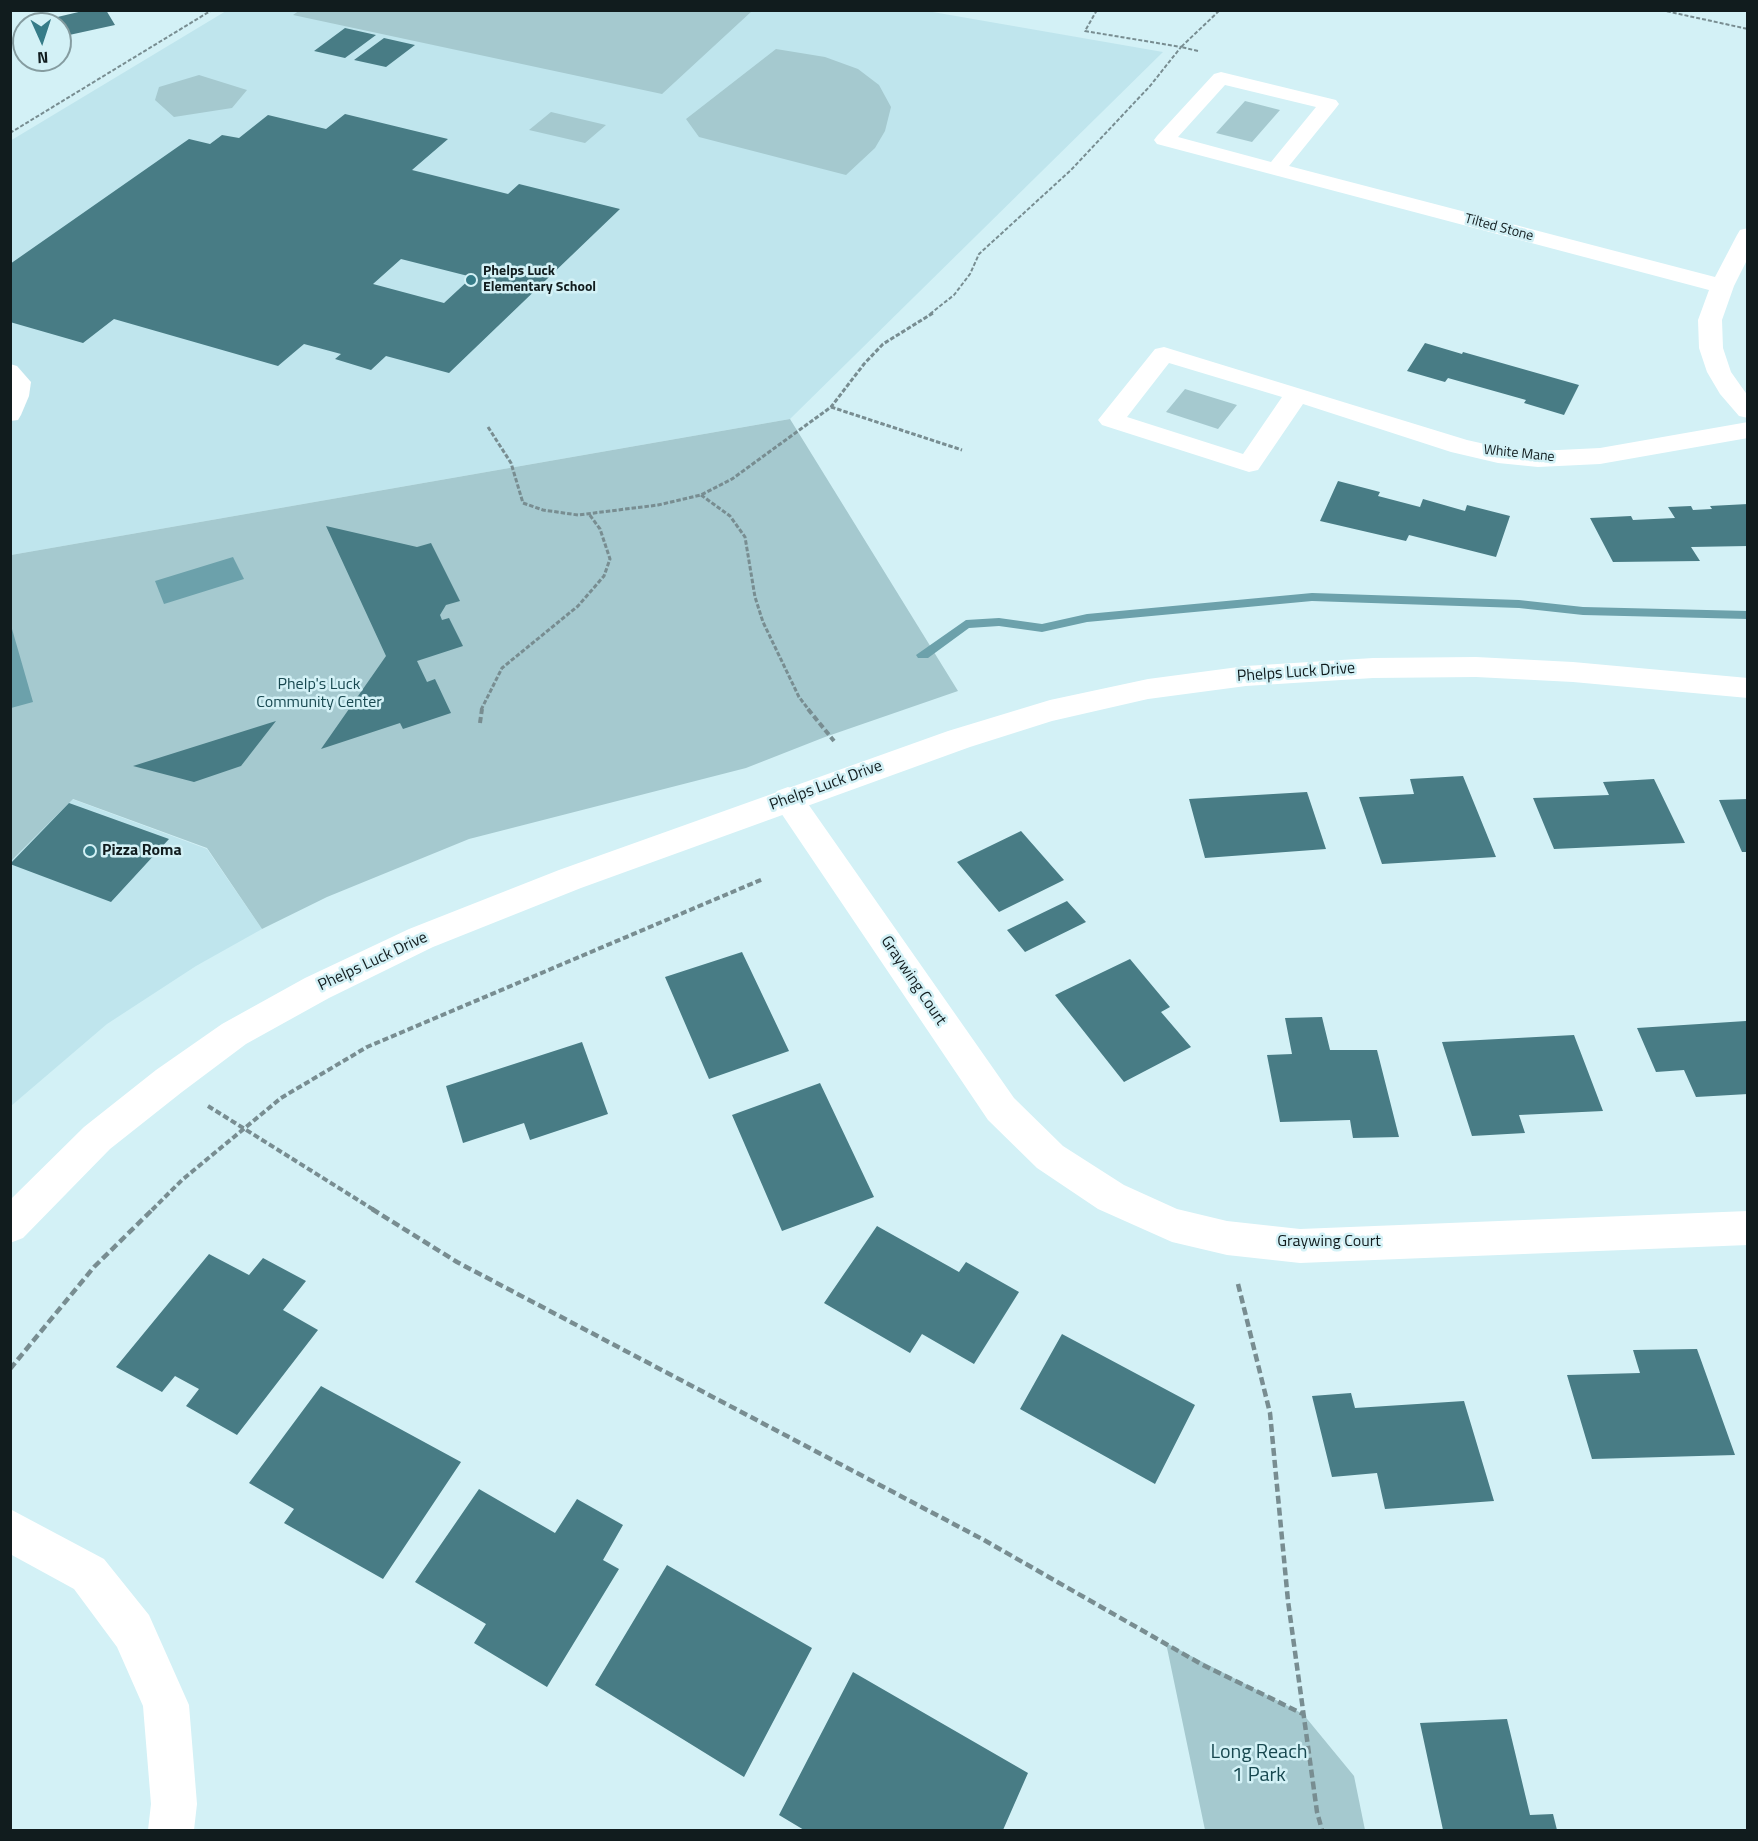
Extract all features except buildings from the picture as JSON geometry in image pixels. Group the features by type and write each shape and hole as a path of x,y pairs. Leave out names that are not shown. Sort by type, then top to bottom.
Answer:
{"street":[{"name":"Tilted Stone","path":"1276,169 1329,104 1221,78 1164,140 1722,286"},
{"path":"1748,235 1722,286 1710,320 1711,348 1719,372 1732,394 1748,411"},
{"name":"White Mane","path":"1297,394 1249,464 1111,420 1164,354 1297,394 1460,446 1498,454 1538,459 1600,456 1748,430"},
{"name":"Phelps Luck Drive","path":"10,1226 97,1138 169,1081 245,1029 317,988 421,938 570,879 948,742 1050,711 1148,689 1246,676 1373,668 1476,667 1573,672 1748,688"},
{"name":"Graywing Court","path":"788,799 1001,1109 1050,1156 1111,1197 1172,1225 1227,1238 1300,1246 1748,1228"},
{"path":"10,1530 89,1574 133,1631 166,1706 174,1804 171,1830"}],"lane":[{"path":"10,370 20,382 18,396 10,415"}],"path":[{"path":"201,10 210,12"},
{"path":"488,427 511,463 523,503 543,510 578,515 658,505 701,495 732,479 831,407 864,364 883,344 937,310 954,295 970,274 979,254 1071,170 1150,86 1181,47 1085,31 1097,10"},
{"path":"1661,10 1748,29"},
{"path":"10,133 210,12"},
{"path":"831,407 962,450"},
{"path":"701,495 730,516 745,537 755,597 763,622 799,697 834,741"},
{"path":"480,723 480,713 488,693 502,668 578,606 604,576 610,559 600,529 589,514"},
{"path":"10,1369 94,1267 182,1179 281,1098 367,1047 763,879"},
{"path":"169,1081 457,1262 984,1540 1201,1664 1304,1714"},
{"path":"1227,1238 1270,1413 1288,1602 1317,1812 1322,1830"}],"shaded area":[{"name":"Phelps Luck Elementary School","path":"226,11 927,11 1163,52 790,419 11,555 10,141"},
{"path":"233,557 244,579 164,604 155,581"},
{"path":"10,622 33,702 11,708 10,708"},
{"path":"72,799 207,849 262,929 196,966 107,1024 11,1106 11,861"}],"green space":[{"path":"300,10 752,11 662,94 293,15"},
{"path":"776,49 825,57 858,69 879,85 891,107 885,131 875,148 846,175 699,137 686,119"},
{"path":"199,75 247,90 232,108 174,117 155,100 159,87"},
{"path":"1245,101 1280,110 1252,142 1216,133"},
{"path":"551,112 606,125 585,143 529,130"},
{"path":"1185,389 1237,405 1218,429 1166,412"},
{"name":"Phelp's Luck Community Center","path":"790,419 958,691 825,737 746,768 469,839 327,897 262,929 207,848 73,799 11,861 11,555"},
{"name":"Long Reach 1 Park","path":"1166,1643 1303,1714 1354,1776 1365,1830 1205,1830"}],"waterway":[{"path":"923,655 966,624 999,622 1042,628 1087,618 1312,597 1519,604 1583,611 1748,615"}],"place":[{"name":"Phelps Luck Elementary School","path":"471,280"},
{"name":"Pizza Roma","path":"90,851"}]}
